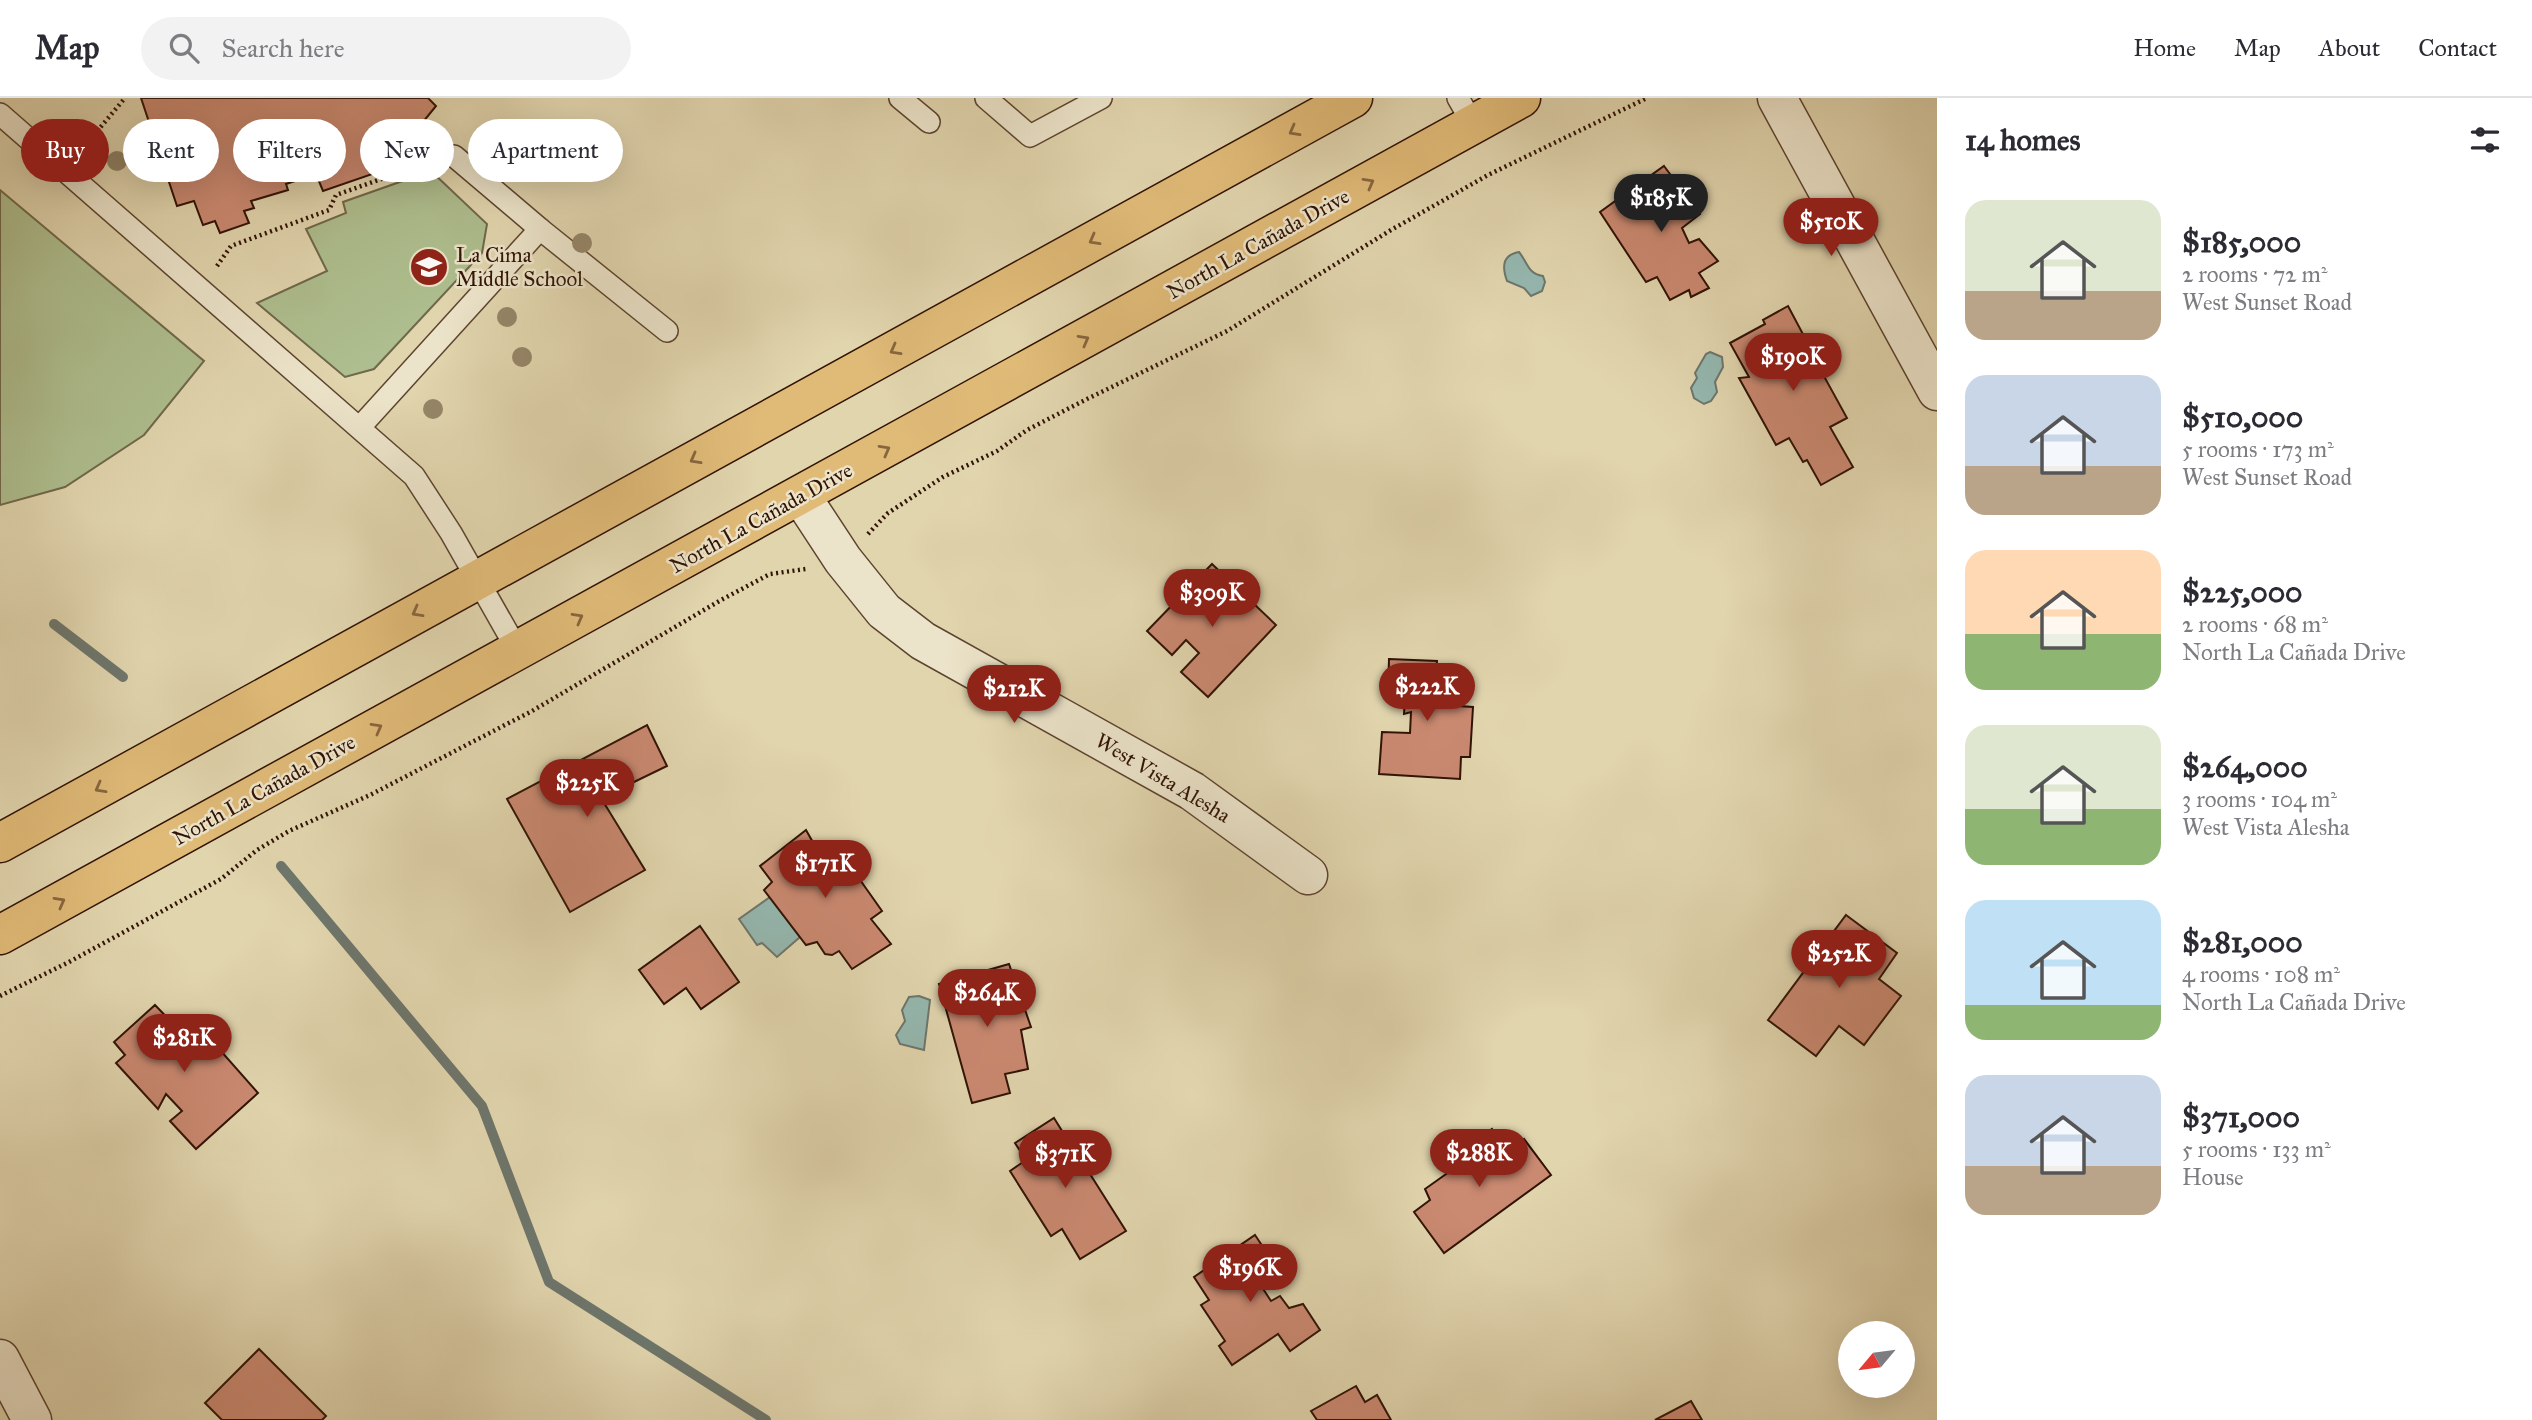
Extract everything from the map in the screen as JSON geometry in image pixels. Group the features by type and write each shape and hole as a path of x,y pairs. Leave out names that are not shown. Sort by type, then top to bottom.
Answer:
{"main road":[{"path":"0,843 1353,98"},
{"name":"North La Cañada Drive","path":"0,935 801,496 1466,111 1521,98"}],"street":[{"path":"1777,98 1937,391"},
{"name":"West Vista Alesha","path":"801,496 844,560 884,611 923,641 1192,791 1307,875"},
{"path":"0,1359 32,1420"}],"lane":[{"path":"900,98 929,122"},
{"path":"986,98 1030,136 1101,98"},
{"path":"0,114 414,476 518,651"},
{"path":"454,156 667,331"},
{"path":"360,427 540,229"}],"path":[{"path":"108,119 125,98"},
{"path":"212,272 231,246 329,210 336,195 373,182"}],"green space":[{"path":"400,182 443,182 487,224 482,253 374,369 345,377 257,303 327,271 306,229 346,213 343,202"},
{"path":"0,190 204,361 144,435 65,487 0,505"}],"water":[{"path":"1519,252 1531,270 1543,276 1545,282 1542,291 1531,296 1524,288 1507,281 1505,276 1506,259"},
{"path":"1710,352 1722,357 1723,367 1715,382 1717,392 1711,401 1704,404 1694,398 1691,388 1697,378 1695,373"},
{"path":"770,897 800,937 777,957 762,943 757,945 739,919"},
{"path":"919,996 930,1000 924,1050 900,1044 896,1035 905,1021 902,1010 909,997"}],"building":[{"path":"141,98 428,98 436,106 425,119 360,119 360,178 323,191 319,182 346,182 346,119 233,119 233,182 292,182 286,184 288,190 251,201 254,208 244,211 249,223 220,233 215,221 203,225 194,201 177,206 169,182 219,182 219,119 148,119"},
{"path":"1664,166 1700,214 1682,228 1689,243 1699,239 1718,261 1699,273 1709,288 1691,297 1689,290 1670,300 1657,277 1646,282 1600,212"},
{"path":"1788,306 1813,353 1800,360 1802,364 1814,358 1847,418 1830,427 1853,467 1821,485 1807,460 1803,462 1789,438 1776,445 1739,378 1749,377 1730,343 1765,324 1763,320"},
{"path":"1212,564 1276,625 1208,697 1181,672 1199,653 1186,640 1172,655 1147,631"},
{"path":"1389,659 1437,661 1436,671 1461,672 1459,706 1473,707 1470,757 1461,757 1460,779 1379,774 1382,732 1410,733 1411,712 1404,714 1405,696 1388,695"},
{"path":"647,725 667,766 601,798 645,870 570,912 507,799"},
{"path":"806,830 819,853 834,843 882,911 871,919 891,944 852,969 839,951 832,955 825,954 817,942 806,945 764,890 772,882 760,866"},
{"path":"1846,915 1897,953 1879,979 1901,996 1864,1045 1839,1026 1816,1056 1768,1020"},
{"path":"700,926 739,982 701,1009 686,988 664,1004 639,970"},
{"path":"1009,964 1031,1027 1021,1030 1028,1069 1005,1074 1010,1093 972,1103 939,984"},
{"path":"155,1005 177,1028 190,1016 258,1093 196,1149 170,1121 182,1111 166,1094 158,1109 116,1063 125,1055 114,1042"},
{"path":"1054,1118 1077,1155 1085,1150 1097,1169 1090,1174 1126,1231 1080,1259 1062,1229 1051,1236 1010,1171 1026,1160 1015,1143"},
{"path":"1492,1129 1507,1151 1524,1139 1551,1175 1444,1253 1414,1212 1430,1200 1425,1189 1470,1157 1464,1149"},
{"path":"1255,1235 1275,1265 1256,1278 1271,1301 1280,1296 1289,1308 1303,1304 1320,1330 1290,1351 1278,1334 1232,1365 1219,1346 1225,1341 1201,1305 1209,1300 1194,1277"},
{"path":"259,1349 326,1416 322,1420 222,1420 205,1403"},
{"path":"1356,1386 1365,1402 1377,1395 1391,1420 1317,1420 1311,1411"},
{"path":"1691,1401 1702,1420 1655,1420"}],"waterway":[{"path":"54,624 123,677"},
{"path":"281,866 482,1106 549,1282 766,1420"}],"place":[{"name":"La Cima Middle School","path":"429,267"}]}
